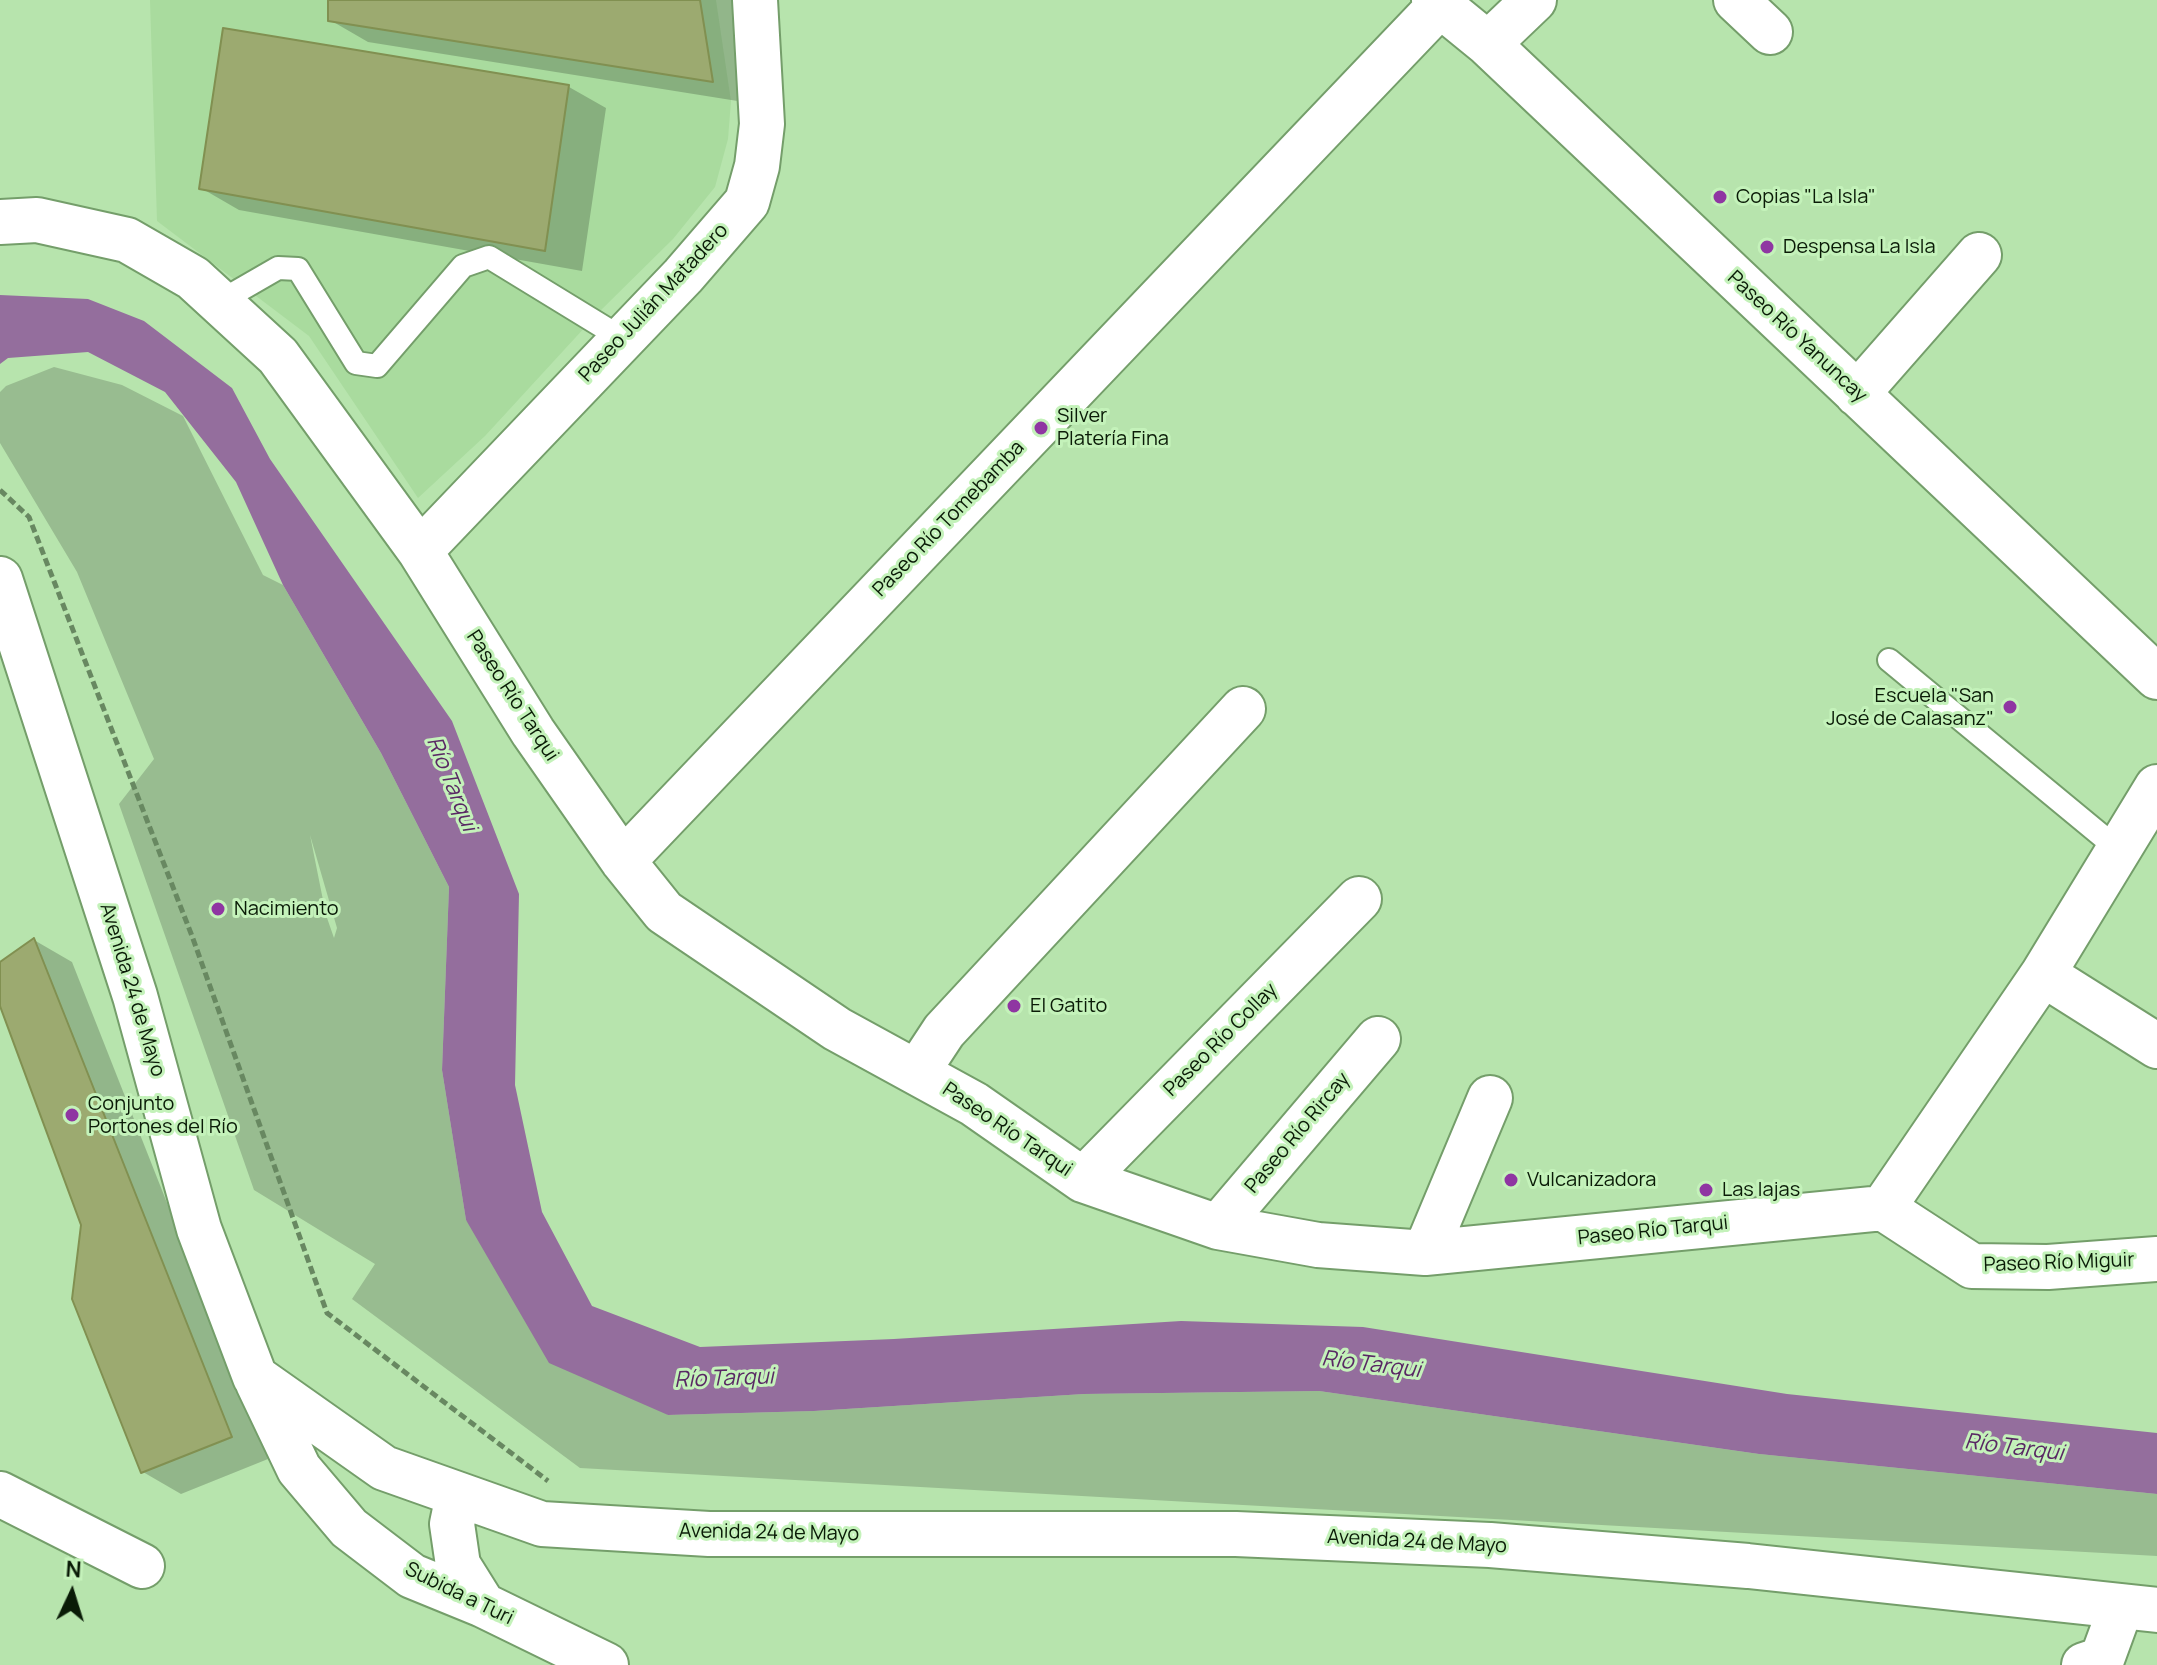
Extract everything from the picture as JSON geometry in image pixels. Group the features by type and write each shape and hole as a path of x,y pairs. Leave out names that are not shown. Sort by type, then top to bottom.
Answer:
{"street":[{"name":"Paseo Julián Matadero","path":"420,551 683,276 747,202 757,166 762,124 755,0"},
{"path":"1488,44 1534,0"},
{"path":"1736,0 1770,32"},
{"name":"Paseo Río Yanuncay","path":"1437,2 1488,44 2157,677"},
{"name":"Paseo Río Tomebamba","path":"623,861 1437,2"},
{"name":"Paseo Río Tarqui","path":"0,222 37,220 127,240 193,278 278,356 420,551 533,732 623,861 664,912 837,1029 974,1104 1083,1180 1218,1227 1318,1245 1425,1253 1883,1208"},
{"path":"1857,394 1979,255"},
{"name":"Avenida 24 de Mayo","path":"0,579 135,996 199,1229 255,1377 384,1468 542,1524 709,1534 1236,1534 1490,1545 1748,1566 2139,1609"},
{"path":"917,1072 944,1031 1243,709"},
{"path":"1883,1208 2043,974 2157,787"},
{"name":"Paseo Río Collay","path":"1083,1180 1359,899"},
{"path":"2043,974 2157,1046"},
{"name":"Paseo Río Rircay","path":"1218,1227 1378,1039"},
{"path":"1425,1253 1490,1098"},
{"name":"Paseo Río Miguir","path":"1883,1208 1972,1266 2048,1267 2157,1259"},
{"name":"Subida a Turi","path":"255,1377 299,1469 349,1528 412,1576 483,1605 606,1665"},
{"path":"0,1494 142,1566"},
{"path":"458,1495 452,1524 458,1565 483,1605"},
{"path":"2084,1665 2102,1659 2139,1609"}],"lane":[{"path":"219,302 278,268 298,269 356,363 377,366 463,266 489,257 623,339"},
{"path":"1889,660 2119,850"}],"path":[{"path":"0,490 29,517 192,936 327,1313 550,1483"}],"shaded area":[{"path":"150,0 716,0 731,101 728,139 715,187 673,239 598,313 485,436 418,498 309,336 157,221"},
{"path":"54,367 122,385 183,416 263,575 283,585 381,753 449,887 442,1070 466,1220 668,1415 814,1411 1084,1394 1319,1391 1759,1454 2157,1494 2157,1556 580,1468 352,1299 375,1264 254,1190 119,804 154,759 77,572 0,443 0,392 6,386","holes":["310,835 337,928 334,938 326,915"]}],"water":[{"name":"Río Tarqui","path":"0,295 88,299 144,321 232,388 270,459 452,721 519,894 515,1085 542,1212 592,1306 700,1347 894,1339 1181,1321 1363,1327 1787,1394 2157,1433 2157,1494 1759,1454 1319,1391 1084,1394 814,1411 668,1415 549,1363 466,1220 442,1070 449,887 381,753 283,585 236,482 165,392 88,352 8,358 0,364"}],"building":[{"path":"328,0 700,0 713,82 328,21"},
{"path":"223,28 569,85 545,251 199,189"},
{"name":"Conjunto Portones del Río","path":"34,938 232,1437 141,1473 72,1299 81,1225 0,1006 0,962"}],"place":[{"name":"Copias \"La Isla\"","path":"1720,197"},
{"name":"Despensa La Isla","path":"1767,247"},
{"name":"Silver Platería Fina","path":"1041,428"},
{"name":"Escuela \"San José de Calasanz\"","path":"2010,707"},
{"name":"Nacimiento","path":"218,909"},
{"name":"El Gatito","path":"1014,1006"},
{"name":"Conjunto Portones del Río","path":"72,1115"},
{"name":"Vulcanizadora","path":"1511,1180"},
{"name":"Las lajas","path":"1706,1190"}]}
